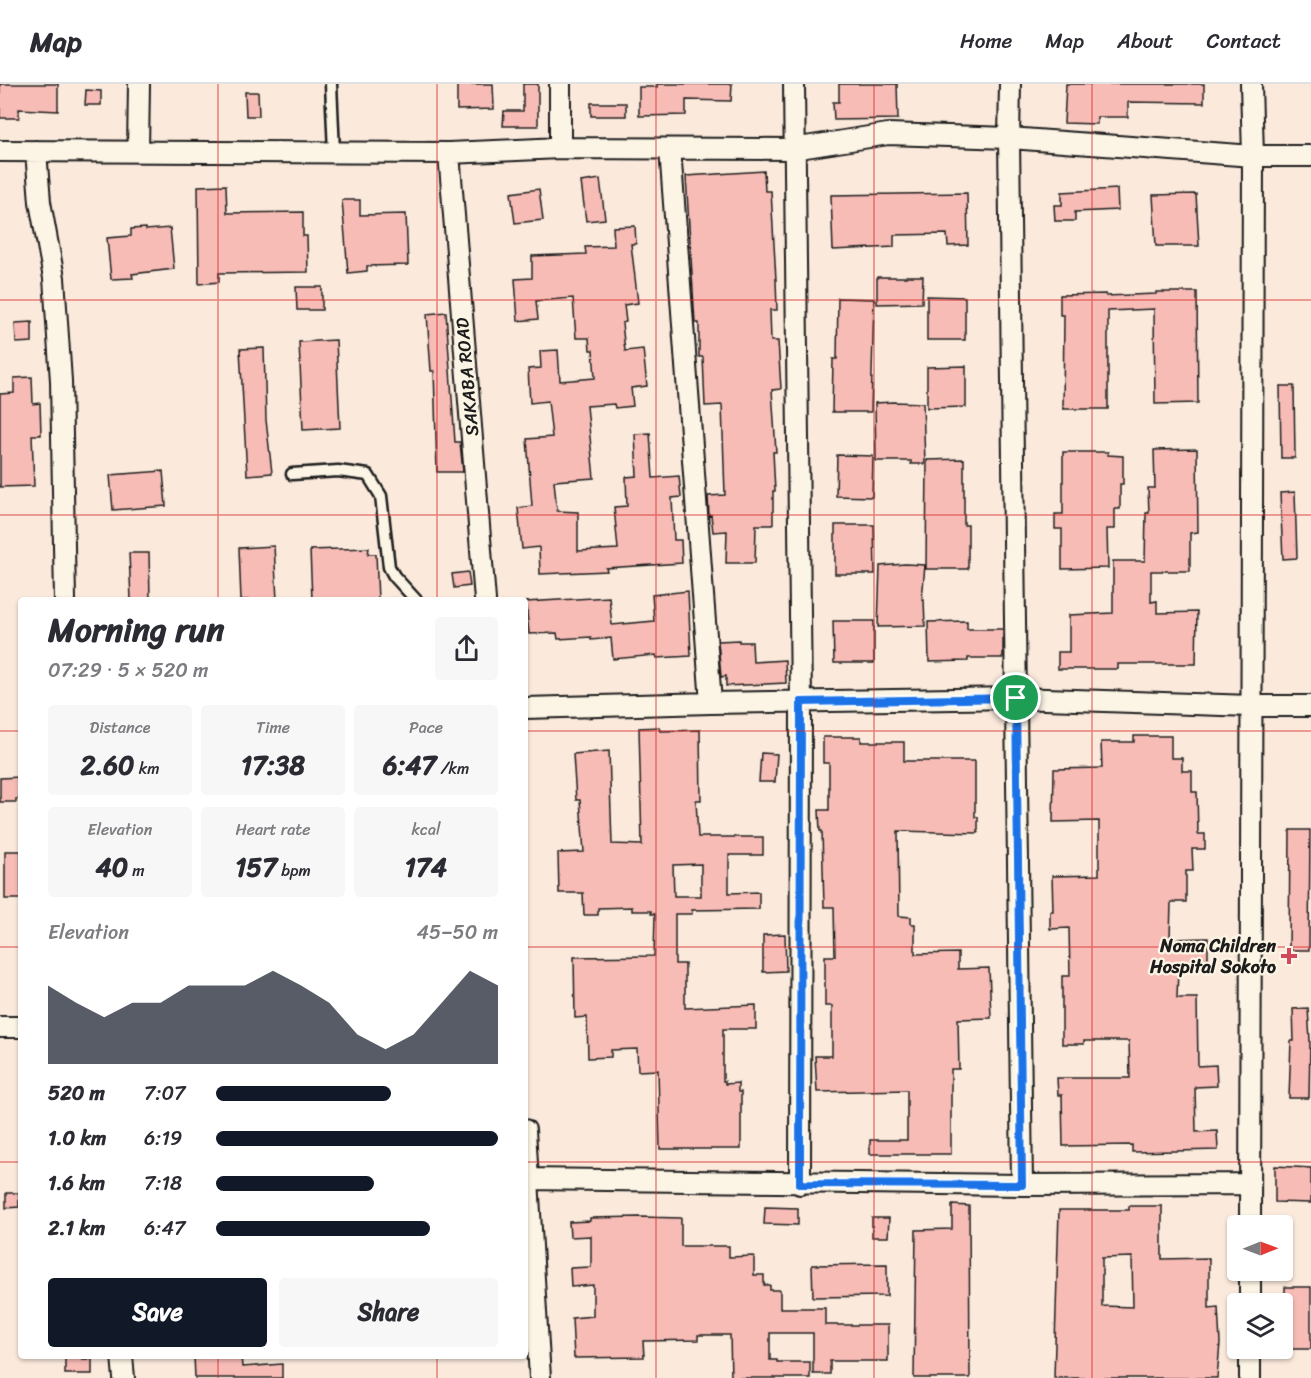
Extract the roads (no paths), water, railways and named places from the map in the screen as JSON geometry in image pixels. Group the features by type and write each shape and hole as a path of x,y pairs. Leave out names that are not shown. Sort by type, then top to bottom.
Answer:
{"street":[{"path":"138,151 139,84"},
{"path":"560,84 560,148"},
{"path":"794,84 801,702 800,1184"},
{"path":"1011,84 1009,138 1022,1185"},
{"path":"1250,1215 1253,156 1251,84"},
{"path":"0,151 449,153 560,148 793,149 888,134 1009,138 1253,156 1311,156"},
{"path":"670,149 711,703"},
{"path":"36,151 40,202 54,278 60,381 65,597"},
{"name":"SAKABA ROAD","path":"449,153 485,597"},
{"path":"528,708 1016,698 1311,706"},
{"path":"0,1028 18,1027"},
{"path":"528,1179 800,1184 1250,1184"},
{"path":"528,1194 540,1378"},
{"path":"122,1359 124,1378"},
{"path":"1250,1359 1250,1378"}],"lane":[{"path":"331,84 334,152"},
{"path":"292,474 338,471 368,475 381,496 389,567 394,576 414,597"}],"place":[{"name":"Noma Children Hospital Sokoto","path":"1289,956"}]}
